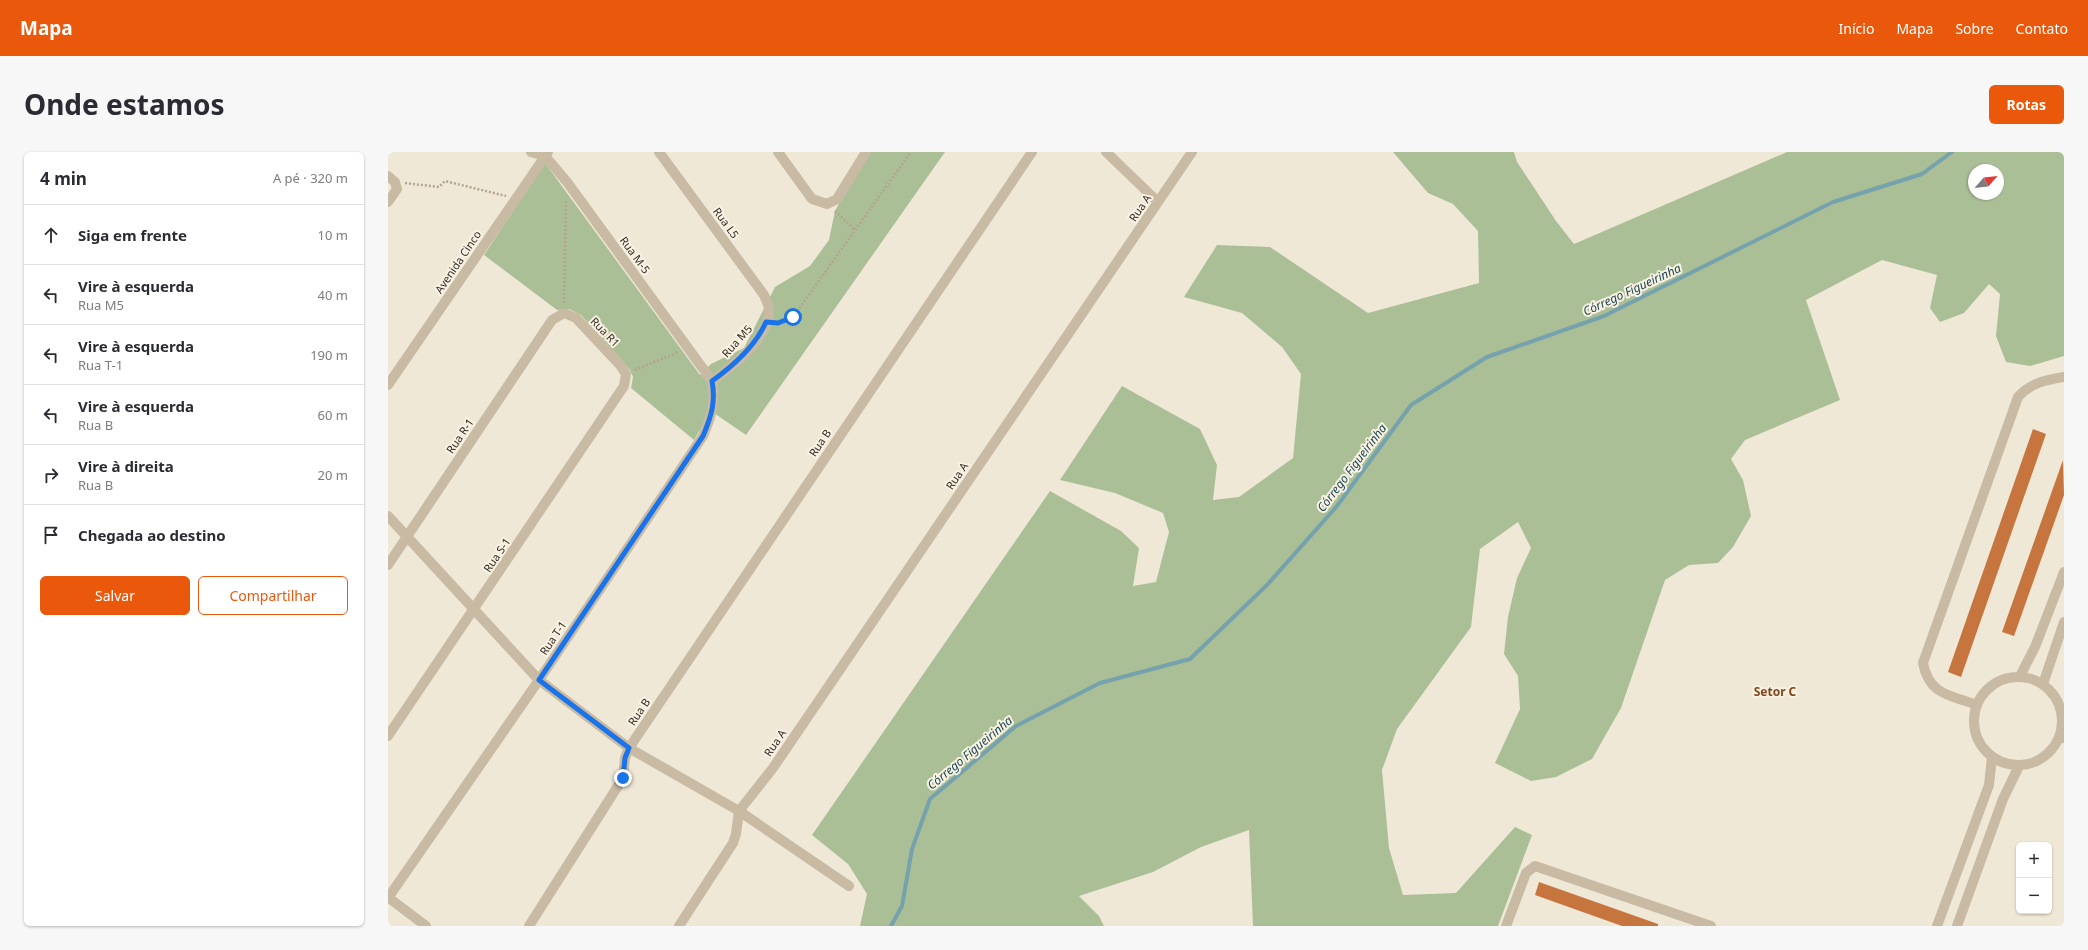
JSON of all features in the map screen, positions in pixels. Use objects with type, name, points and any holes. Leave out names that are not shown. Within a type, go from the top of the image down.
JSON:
[{"type":"street","points":[[531,152],[547,154]]},
{"type":"street","name":"Rua L5","points":[[658,152],[764,295],[769,310]]},
{"type":"street","points":[[778,152],[812,199],[827,204],[837,199],[866,152]]},
{"type":"street","name":"Rua B","points":[[529,926],[623,778],[625,758],[629,748],[1032,152]]},
{"type":"street","points":[[1106,152],[1158,202]]},
{"type":"street","name":"Rua A","points":[[739,811],[773,768],[1192,152]]},
{"type":"street","name":"Rua M-5","points":[[547,154],[712,381]]},
{"type":"street","name":"Avenida Cinco","points":[[388,385],[547,154]]},
{"type":"street","points":[[388,202],[397,189],[392,179]]},
{"type":"street","name":"Rua M5","points":[[712,381],[727,370],[760,338],[769,310]]},
{"type":"street","name":"Rua R-1","points":[[388,566],[552,320],[564,313]]},
{"type":"street","name":"Rua R1","points":[[564,313],[576,318],[620,365],[626,374]]},
{"type":"street","name":"Rua S-1","points":[[388,736],[624,386],[626,374]]},
{"type":"street","points":[[1976,705],[1938,691],[1926,677],[1923,663],[2018,397],[2025,388],[2035,383],[2064,377]]},
{"type":"street","name":"Rua T-1","points":[[388,898],[539,680],[703,436],[713,411],[714,394],[712,381]]},
{"type":"street","points":[[388,516],[539,680],[629,748],[739,811],[849,886]]},
{"type":"street","points":[[2020,676],[2036,647],[2064,572]]},
{"type":"street","points":[[2043,684],[2064,622]]},
{"type":"street","points":[[2020,676],[2043,684],[2054,695],[2061,708],[2063,722],[2062,737],[2054,748],[2045,757],[2034,763],[2020,766],[2005,764],[1992,757],[1982,747],[1975,733],[1974,719],[1976,705],[1982,694],[1991,685],[2002,679],[2020,676]]},
{"type":"street","points":[[1937,926],[1989,785],[1992,757]]},
{"type":"street","points":[[1957,926],[2003,799],[2020,766]]},
{"type":"street","points":[[680,926],[733,843],[736,834],[739,811]]},
{"type":"street","points":[[1506,926],[1526,872],[1535,866],[1711,926]]},
{"type":"street","points":[[388,898],[426,926]]},
{"type":"path","points":[[766,322],[778,323],[793,317],[911,152]]},
{"type":"path","points":[[392,179],[439,187],[445,182],[516,198]]},
{"type":"path","points":[[564,313],[567,182]]},
{"type":"path","points":[[827,204],[855,230]]},
{"type":"path","points":[[626,374],[688,348]]},
{"type":"green space","points":[[866,152],[945,152],[746,435],[711,411],[694,440],[631,388],[633,377],[630,370],[581,315],[569,309],[557,310],[484,255],[545,163],[700,375],[711,364],[744,348],[775,287],[810,266],[829,240],[835,211]]},
{"type":"green space","points":[[1393,152],[1514,152],[1517,162],[1556,221],[1574,244],[1787,152],[2064,152],[2064,356],[2030,366],[2006,362],[1996,336],[2000,294],[1989,284],[1964,313],[1940,322],[1930,308],[1937,275],[1882,260],[1806,300],[1840,400],[1745,440],[1731,459],[1743,480],[1751,516],[1733,547],[1718,563],[1689,565],[1665,580],[1621,708],[1592,759],[1556,777],[1531,781],[1495,763],[1520,709],[1518,676],[1504,654],[1508,617],[1517,578],[1531,548],[1518,522],[1480,549],[1471,627],[1397,729],[1382,770],[1389,848],[1403,895],[1456,893],[1515,827],[1532,835],[1498,926],[1253,926],[1249,830],[1201,847],[1153,872],[1079,896],[1099,916],[1104,926],[860,926],[867,894],[848,864],[812,835],[1050,491],[1121,531],[1139,548],[1133,586],[1156,582],[1169,532],[1163,513],[1115,493],[1060,480],[1122,386],[1200,429],[1217,465],[1213,500],[1239,497],[1293,458],[1301,374],[1282,347],[1242,313],[1184,297],[1217,245],[1270,247],[1368,313],[1479,283],[1478,231],[1453,204],[1428,193]]},
{"type":"building","points":[[2033,429],[2046,434],[1961,677],[1948,672]]},
{"type":"building","points":[[2063,460],[2064,495],[2014,636],[2002,632]]},
{"type":"building","points":[[1539,882],[1658,924],[1658,926],[1622,926],[1535,895]]},
{"type":"waterway","name":"Córrego Figueirinha","points":[[891,926],[902,906],[912,849],[930,799],[1016,726],[1100,683],[1190,659],[1267,585],[1337,506],[1411,405],[1487,357],[1604,316],[1833,202],[1922,174],[1952,152]]},
{"type":"district","name":"Setor C","points":[[1775,692]]},
{"type":"route","points":[[623,778],[625,758],[629,748],[539,680],[703,436],[713,411],[714,394],[712,381],[727,370],[760,338],[766,322],[778,323],[793,317]]}]
